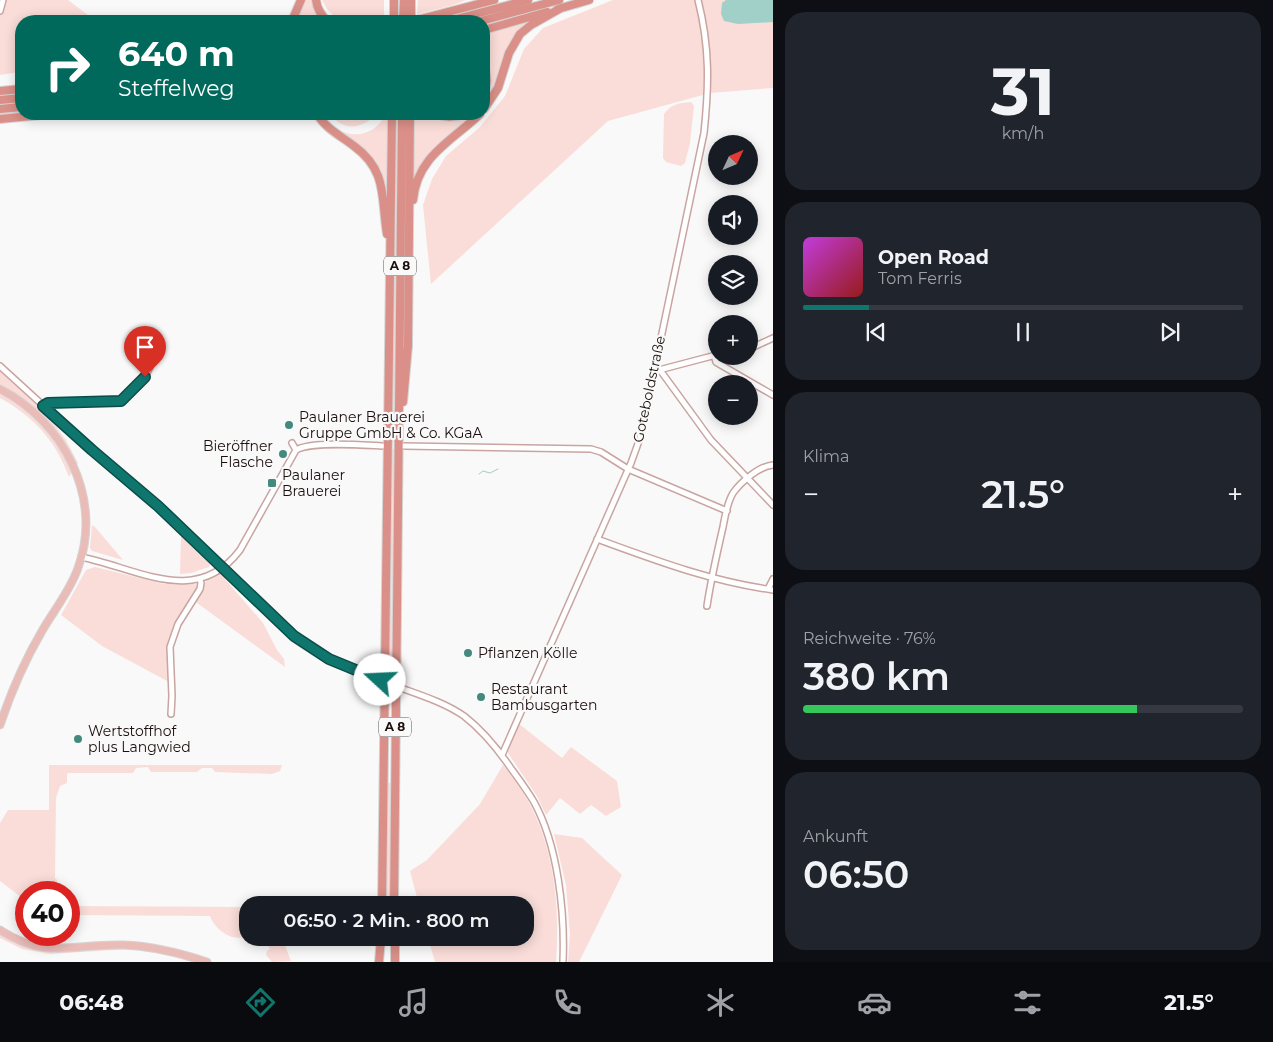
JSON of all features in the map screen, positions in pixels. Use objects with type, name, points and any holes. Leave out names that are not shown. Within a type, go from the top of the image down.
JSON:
[{"type":"highway","points":[[295,15],[301,0]]},
{"type":"highway","points":[[316,0],[322,15]]},
{"type":"highway","points":[[392,0],[394,15]]},
{"type":"highway","points":[[403,15],[404,0]]},
{"type":"highway","points":[[411,0],[412,15]]},
{"type":"highway","points":[[460,10],[474,0]]},
{"type":"highway","points":[[438,15],[494,0]]},
{"type":"highway","points":[[472,15],[528,0]]},
{"type":"highway","points":[[490,19],[559,0]]},
{"type":"highway","points":[[490,28],[589,0]]},
{"type":"highway","points":[[490,100],[498,88],[509,52],[520,34],[530,25],[561,8]]},
{"type":"highway","points":[[0,91],[15,90]]},
{"type":"highway","points":[[0,100],[15,99]]},
{"type":"highway","points":[[0,109],[15,108]]},
{"type":"highway","points":[[0,119],[15,118]]},
{"type":"highway","points":[[321,120],[332,132],[365,155],[379,176],[391,251]]},
{"type":"highway","name":"A 8","points":[[382,896],[392,120]]},
{"type":"highway","name":"A 8","points":[[394,896],[402,120]]},
{"type":"highway","points":[[398,418],[402,410],[408,346],[410,120]]},
{"type":"highway","points":[[409,216],[413,211],[416,184],[423,169],[434,153],[448,139],[472,120]]},
{"type":"highway","points":[[379,962],[380,946]]},
{"type":"highway","points":[[395,946],[395,962]]},
{"type":"main road","points":[[0,389],[19,400],[41,418],[61,442],[71,460],[80,486],[85,514],[82,557],[71,583],[42,631],[19,675],[0,725]]},
{"type":"main road","points":[[0,930],[21,942],[39,947],[58,949],[130,945],[166,950],[207,962]]},
{"type":"street","points":[[0,11],[3,0]]},
{"type":"street","name":"Goteboldstraße","points":[[502,755],[640,438],[704,133],[708,93],[708,66],[706,38],[698,0]]},
{"type":"street","points":[[758,344],[773,338]]},
{"type":"street","points":[[654,369],[660,370],[708,357]]},
{"type":"street","points":[[721,365],[773,394]]},
{"type":"street","points":[[0,366],[92,450],[158,506],[275,619],[304,644],[339,664],[380,680]]},
{"type":"street","points":[[43,406],[48,403],[121,401],[145,377],[150,367]]},
{"type":"street","points":[[660,370],[706,434],[773,505]]},
{"type":"street","points":[[292,443],[296,450]]},
{"type":"street","points":[[82,557],[165,580],[178,582],[200,579],[222,568],[240,550],[296,450],[301,447],[314,445],[382,446]]},
{"type":"street","points":[[404,446],[591,449],[601,452],[628,469],[727,511]]},
{"type":"street","points":[[707,606],[711,578],[733,493],[748,478],[763,467],[773,465]]},
{"type":"street","points":[[597,539],[677,568],[711,578],[770,589],[773,579]]},
{"type":"street","points":[[170,714],[172,696],[171,641],[181,618],[200,590],[200,579]]},
{"type":"street","points":[[401,688],[443,704],[478,727],[502,755],[534,802],[547,832],[560,888],[563,915],[563,962]]},
{"type":"shaded area","points":[[0,0],[68,0],[88,15],[15,15],[15,73],[0,75]]},
{"type":"shaded area","points":[[304,0],[314,0],[321,15],[298,15]]},
{"type":"shaded area","points":[[322,0],[384,0],[384,15],[333,15]]},
{"type":"shaded area","points":[[418,0],[466,0],[417,14]]},
{"type":"shaded area","points":[[613,0],[773,0],[773,88],[710,93],[608,121],[431,284],[423,205],[432,179],[446,156],[486,120],[490,120],[490,115],[505,96],[524,49],[543,28]]},
{"type":"shaded area","points":[[726,0],[773,0],[773,22],[738,24],[724,21],[721,14],[722,3]]},
{"type":"shaded area","points":[[533,19],[490,94],[490,78],[490,31]]},
{"type":"shaded area","points":[[691,102],[694,106],[690,143],[685,163],[681,166],[666,162],[663,158],[664,114],[669,108]]},
{"type":"shaded area","points":[[325,120],[345,133],[354,134],[372,130],[382,120],[388,120],[387,204],[380,176],[371,159],[357,145]]},
{"type":"shaded area","points":[[335,120],[370,120],[353,126],[341,124]]},
{"type":"shaded area","points":[[396,120],[399,120],[395,442],[392,442]]},
{"type":"shaded area","points":[[414,120],[469,120],[435,148],[413,181]]},
{"type":"shaded area","points":[[0,368],[42,408],[66,440],[78,463],[69,477],[57,452],[42,431],[23,413],[0,398]]},
{"type":"shaded area","points":[[392,449],[395,449],[392,671],[389,671]]},
{"type":"shaded area","points":[[92,525],[123,560],[92,551],[90,548]]},
{"type":"shaded area","points":[[183,535],[211,563],[209,567],[191,573],[180,574],[181,537]]},
{"type":"shaded area","points":[[95,567],[164,584],[193,583],[198,586],[172,632],[168,656],[169,682],[102,646],[61,615],[86,570]]},
{"type":"shaded area","points":[[219,573],[227,576],[225,579],[263,623],[277,650],[284,659],[285,667],[193,600],[207,580]]},
{"type":"shaded area","points":[[518,723],[562,758],[571,747],[617,781],[621,807],[606,816],[591,805],[580,814],[560,798],[546,815],[537,796],[508,753],[508,747]]},
{"type":"shaded area","points":[[49,765],[282,765],[280,771],[272,774],[215,772],[212,768],[202,768],[197,772],[151,772],[148,767],[136,768],[133,773],[68,773],[67,783],[60,786],[56,798],[55,878],[57,881],[15,881],[15,893],[0,881],[0,823],[8,810],[49,810]]},
{"type":"shaded area","points":[[503,765],[519,786],[532,809],[542,833],[549,858],[557,909],[556,962],[435,962],[430,946],[534,946],[534,896],[417,896],[410,871],[427,860],[480,804]]},
{"type":"shaded area","points":[[387,783],[392,783],[391,896],[385,896]]},
{"type":"shaded area","points":[[554,834],[582,838],[622,875],[579,962],[568,962],[570,934],[566,885]]},
{"type":"shaded area","points":[[80,906],[239,907],[239,938],[228,935],[219,929],[210,916],[80,915]]},
{"type":"shaded area","points":[[0,933],[15,942],[15,946],[0,938]]},
{"type":"shaded area","points":[[16,946],[56,951],[127,947],[169,954],[200,962],[191,962],[172,955],[130,949],[50,954],[22,949]]},
{"type":"shaded area","points":[[268,946],[286,946],[291,961],[272,962],[266,955],[270,949]]},
{"type":"waterway","points":[[479,474],[483,471],[490,473],[498,469]]},
{"type":"place","name":"Paulaner Brauerei Gruppe GmbH & Co. KGaA","points":[[289,425]]},
{"type":"place","name":"Bieröffner Flasche","points":[[283,454]]},
{"type":"place","name":"Paulaner Brauerei","points":[[272,483]]},
{"type":"place","name":"Pflanzen Kölle","points":[[468,653]]},
{"type":"place","name":"Restaurant Bambusgarten","points":[[481,697]]},
{"type":"place","name":"Wertstoffhof plus Langwied","points":[[78,739]]},
{"type":"route","points":[[145,377],[118,402],[48,403],[43,406],[158,506],[294,636],[329,659],[380,680]]}]
